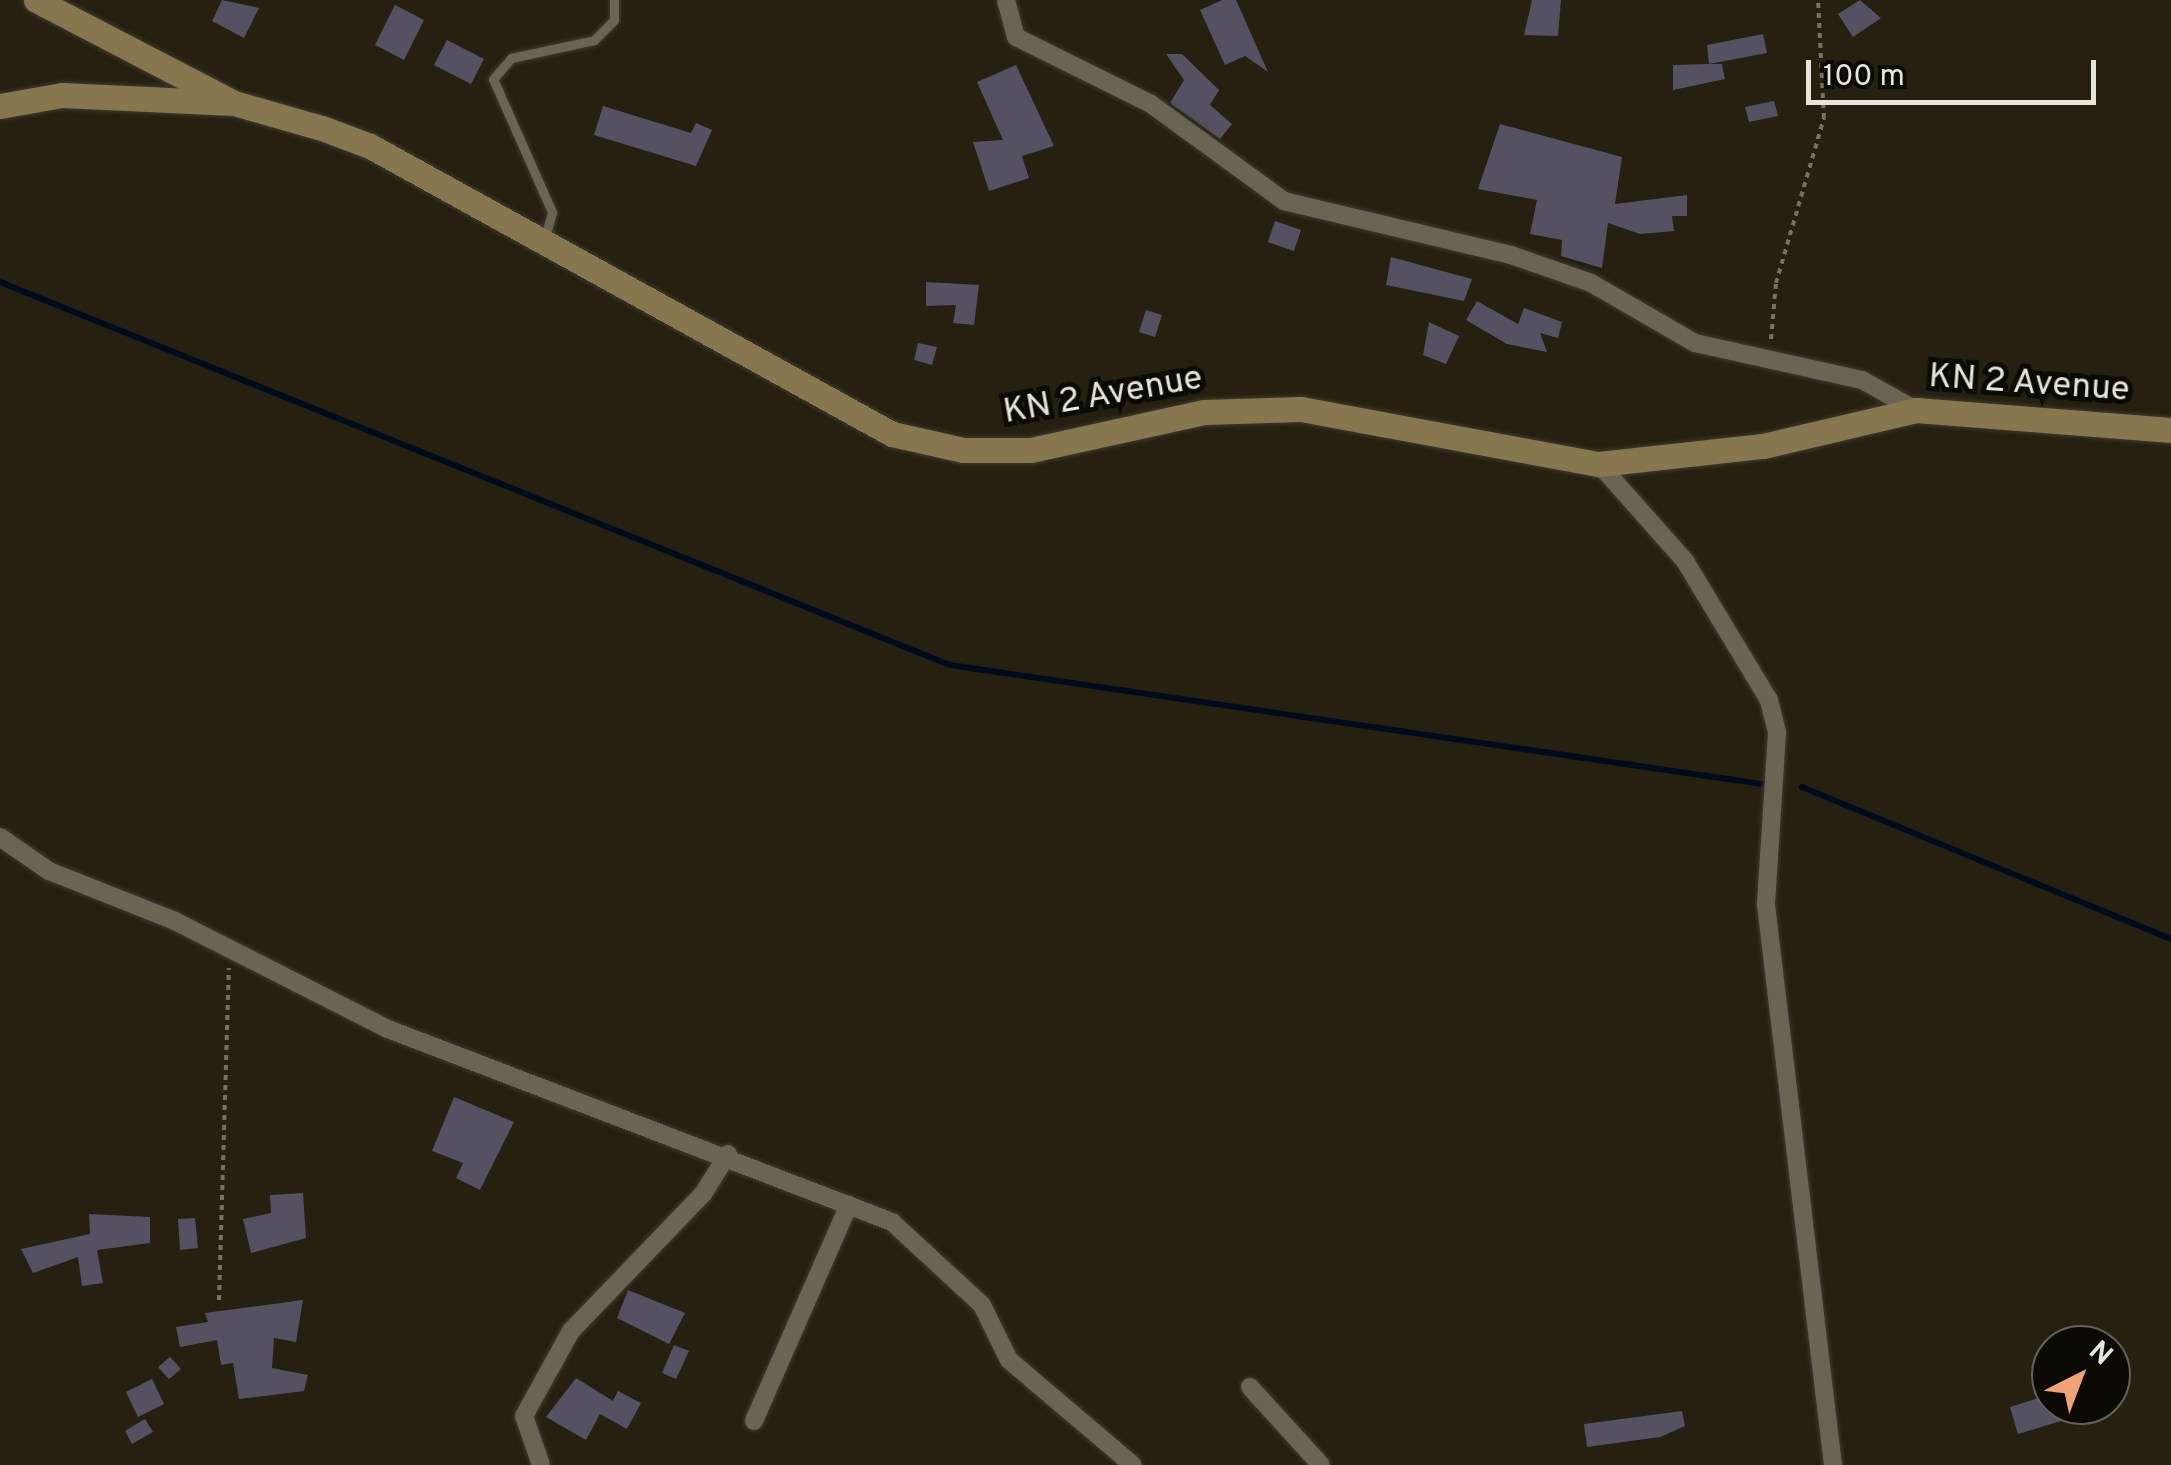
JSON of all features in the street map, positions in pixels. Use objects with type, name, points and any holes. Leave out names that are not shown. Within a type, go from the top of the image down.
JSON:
[{"type":"main road","points":[[36,0],[234,103]]},
{"type":"main road","name":"KN 2 Avenue","points":[[0,106],[62,96],[234,103],[370,146],[892,434],[952,448],[1031,450],[1204,412],[1301,408],[1599,464],[1763,446],[1916,410],[2171,430]]},
{"type":"street","points":[[1006,0],[1016,37],[1150,104],[1284,201],[1511,255],[1592,283],[1695,343],[1769,364],[1862,380],[1916,410]]},
{"type":"street","points":[[1599,464],[1685,560],[1769,700],[1777,732],[1766,905],[1833,1465]]},
{"type":"street","points":[[0,837],[49,871],[230,948],[388,1029],[728,1154],[892,1222],[969,1293],[1009,1360],[1133,1465]]},
{"type":"street","points":[[542,1465],[524,1416],[571,1331],[703,1194],[728,1154]]},
{"type":"street","points":[[754,1421],[849,1205]]},
{"type":"street","points":[[1250,1387],[1321,1465]]},
{"type":"lane","points":[[544,241],[552,212],[494,80],[510,58],[594,40],[614,20],[614,0]]},
{"type":"path","points":[[1769,364],[1776,283],[1824,118],[1818,0]]},
{"type":"path","points":[[219,1300],[230,948]]},
{"type":"building","points":[[222,0],[259,8],[244,38],[212,21]]},
{"type":"building","points":[[1222,0],[1236,0],[1268,72],[1245,56],[1225,65],[1200,10]]},
{"type":"building","points":[[1532,0],[1561,0],[1558,36],[1524,35]]},
{"type":"building","points":[[1860,0],[1881,18],[1853,37],[1838,14]]},
{"type":"building","points":[[395,5],[424,20],[404,60],[375,45]]},
{"type":"building","points":[[1763,34],[1767,53],[1709,64],[1707,45]]},
{"type":"building","points":[[447,40],[484,59],[471,84],[434,65]]},
{"type":"building","points":[[1166,54],[1182,54],[1219,90],[1210,105],[1232,124],[1220,139],[1170,103],[1184,80]]},
{"type":"building","points":[[1722,64],[1725,79],[1673,90],[1673,65]]},
{"type":"building","points":[[1016,65],[1054,146],[1022,156],[1029,178],[989,191],[973,142],[1003,140],[977,82]]},
{"type":"building","points":[[1774,101],[1778,116],[1749,122],[1745,107]]},
{"type":"building","points":[[603,106],[691,133],[696,123],[712,130],[696,166],[594,135]]},
{"type":"building","points":[[1500,124],[1622,157],[1615,204],[1687,195],[1687,216],[1672,216],[1674,231],[1640,234],[1608,223],[1602,268],[1561,256],[1562,240],[1530,234],[1537,200],[1478,189]]},
{"type":"building","points":[[1275,221],[1301,230],[1294,251],[1268,242]]},
{"type":"building","points":[[1391,257],[1472,279],[1464,301],[1386,285]]},
{"type":"building","points":[[926,282],[979,285],[974,325],[953,323],[956,305],[926,306]]},
{"type":"building","points":[[1477,301],[1518,324],[1524,308],[1562,322],[1558,338],[1540,333],[1547,352],[1507,344],[1466,320]]},
{"type":"building","points":[[1146,310],[1162,315],[1155,337],[1139,332]]},
{"type":"building","points":[[1429,322],[1459,336],[1446,364],[1423,355]]},
{"type":"building","points":[[918,343],[937,347],[932,365],[914,360]]},
{"type":"building","points":[[454,1097],[514,1122],[480,1190],[456,1178],[463,1163],[432,1151]]},
{"type":"building","points":[[303,1193],[306,1238],[251,1253],[243,1219],[271,1213],[270,1195]]},
{"type":"building","points":[[89,1214],[150,1217],[150,1243],[97,1250],[103,1283],[82,1286],[78,1257],[33,1273],[21,1249],[90,1234]]},
{"type":"building","points":[[195,1218],[198,1248],[180,1250],[178,1219]]},
{"type":"building","points":[[628,1290],[685,1313],[669,1344],[617,1318]]},
{"type":"building","points":[[303,1300],[296,1342],[274,1338],[272,1368],[308,1375],[304,1391],[239,1399],[233,1363],[221,1365],[217,1340],[180,1347],[176,1327],[208,1322],[205,1313]]},
{"type":"building","points":[[674,1345],[689,1351],[676,1379],[662,1373]]},
{"type":"building","points":[[170,1357],[181,1369],[169,1379],[158,1367]]},
{"type":"building","points":[[576,1378],[613,1401],[618,1391],[641,1403],[627,1429],[600,1414],[586,1440],[546,1417]]},
{"type":"building","points":[[152,1379],[164,1404],[138,1417],[126,1392]]},
{"type":"building","points":[[2031,1400],[2031,1425],[2048,1425],[2018,1434],[2010,1407]]},
{"type":"building","points":[[1682,1411],[1685,1426],[1660,1437],[1587,1447],[1584,1424]]},
{"type":"building","points":[[145,1419],[153,1432],[132,1444],[125,1431]]},
{"type":"waterway","points":[[0,282],[950,665],[1782,787]]},
{"type":"waterway","points":[[1802,787],[2171,939]]}]
